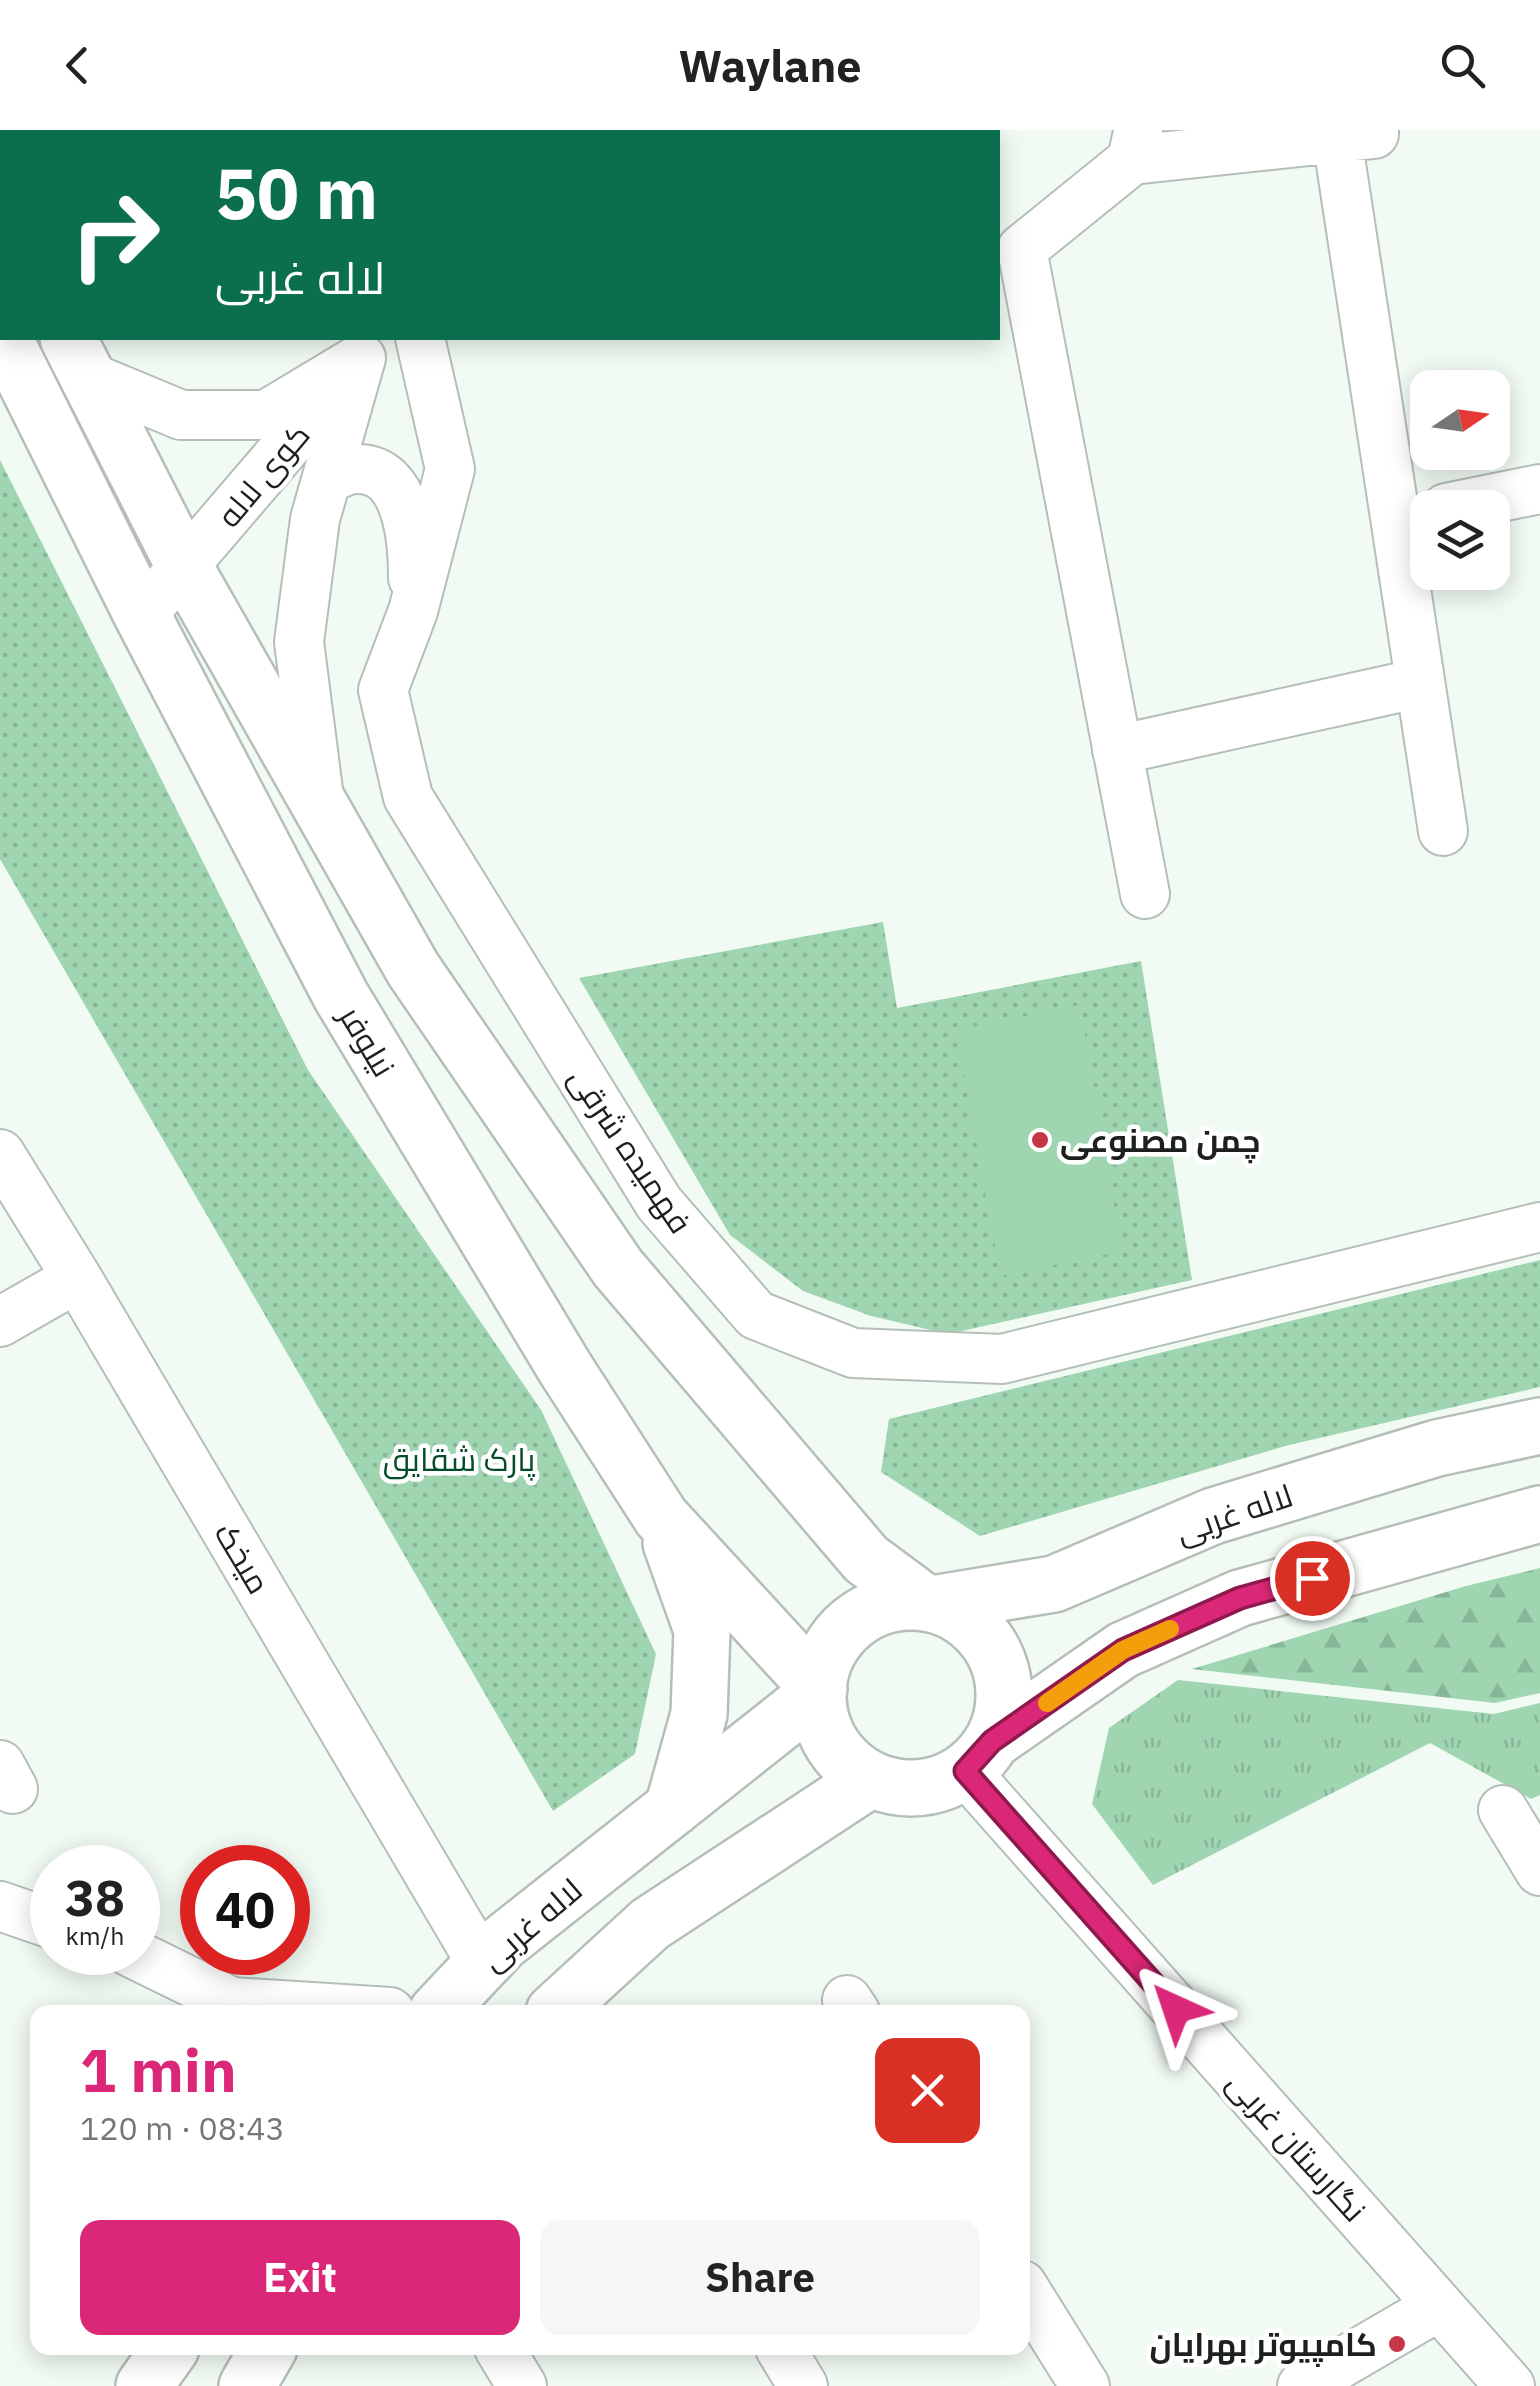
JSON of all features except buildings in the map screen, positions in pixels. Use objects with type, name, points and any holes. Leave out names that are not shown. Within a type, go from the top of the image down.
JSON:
[{"type":"main road","name":"نیلوفر","points":[[5,340],[142,615],[342,996],[566,1368],[661,1517],[818,1691]]},
{"type":"main road","points":[[78,357],[185,568],[413,969],[618,1268],[866,1559],[928,1603]]},
{"type":"main road","name":"لاله غربی","points":[[928,1603],[1054,1584],[1213,1516],[1437,1448],[1540,1426]]},
{"type":"main road","points":[[978,1756],[1002,1713],[1003,1698],[995,1654],[978,1630],[955,1612],[928,1603],[895,1602],[865,1613],[840,1634],[824,1662],[818,1691],[822,1720],[832,1744],[849,1764],[871,1779],[894,1786],[919,1787],[943,1782],[1123,1650],[1240,1598],[1540,1514]]},
{"type":"main road","points":[[661,1517],[702,1630],[699,1714],[673,1808]]},
{"type":"main road","name":"لاله غربی","points":[[444,2005],[502,1943],[818,1691]]},
{"type":"main road","points":[[562,2005],[650,1924],[871,1779]]},
{"type":"main road","points":[[144,2386],[166,2355]]},
{"type":"main road","points":[[247,2386],[265,2355]]},
{"type":"street","points":[[1145,894],[1022,249],[1135,145],[1356,134],[1410,507]]},
{"type":"street","name":"فهمیده شرقی","points":[[420,340],[450,469],[412,611],[383,690],[408,797],[659,1203],[756,1315],[853,1353],[1002,1359],[1540,1227]]},
{"type":"street","points":[[78,357],[180,415],[266,415],[366,344]]},
{"type":"street","points":[[320,806],[299,642],[315,519],[366,344]]},
{"type":"street","name":"کوی لاله","points":[[142,615],[185,568],[366,344]]},
{"type":"street","points":[[326,480],[352,468],[378,471],[394,488],[413,539],[412,611]]},
{"type":"street","points":[[1510,495],[1540,489]]},
{"type":"street","points":[[1415,590],[1420,683],[1442,831]]},
{"type":"street","points":[[1118,750],[1420,683]]},
{"type":"street","name":"میخک","points":[[0,1154],[482,1964]]},
{"type":"street","points":[[0,1322],[77,1278]]},
{"type":"street","name":"نگارستان غربی","points":[[978,1756],[1510,2386]]},
{"type":"street","points":[[1502,1810],[1540,1871]]},
{"type":"street","points":[[0,1906],[30,1916]]},
{"type":"street","points":[[160,1968],[231,2005]]},
{"type":"street","points":[[1030,2297],[1085,2386]]},
{"type":"street","points":[[1302,2386],[1439,2306]]},
{"type":"street","points":[[503,2355],[522,2386]]},
{"type":"street","points":[[784,2355],[803,2386]]},
{"type":"green space","name":"پارک شقایق","points":[[0,460],[308,1070],[541,1410],[656,1654],[635,1754],[553,1811],[0,859]]},
{"type":"green space","points":[[883,922],[897,1008],[1141,961],[1192,1280],[948,1334],[871,1316],[803,1291],[730,1235],[579,978]]},
{"type":"green space","name":"چمن مصنوعی","points":[[1080,1005],[1122,1251],[1000,1276],[956,1030]]},
{"type":"green space","points":[[1540,1260],[1540,1387],[1289,1445],[980,1536],[881,1472],[889,1419]]},
{"type":"green space","points":[[1540,1568],[1540,1693],[1495,1703],[1192,1669],[1466,1586]]},
{"type":"green space","points":[[1178,1680],[1494,1714],[1540,1703],[1540,1795],[1531,1799],[1430,1743],[1153,1885],[1092,1804],[1109,1728]]},
{"type":"slow traffic","points":[[1047,1703],[1123,1650],[1170,1629]]},
{"type":"place","name":"چمن مصنوعی","points":[[1040,1140]]},
{"type":"place","name":"کامپیوتر بهرایان","points":[[1397,2344]]},
{"type":"route","points":[[1176,2009],[965,1771],[992,1741],[1123,1650],[1240,1598],[1312,1578]]}]
